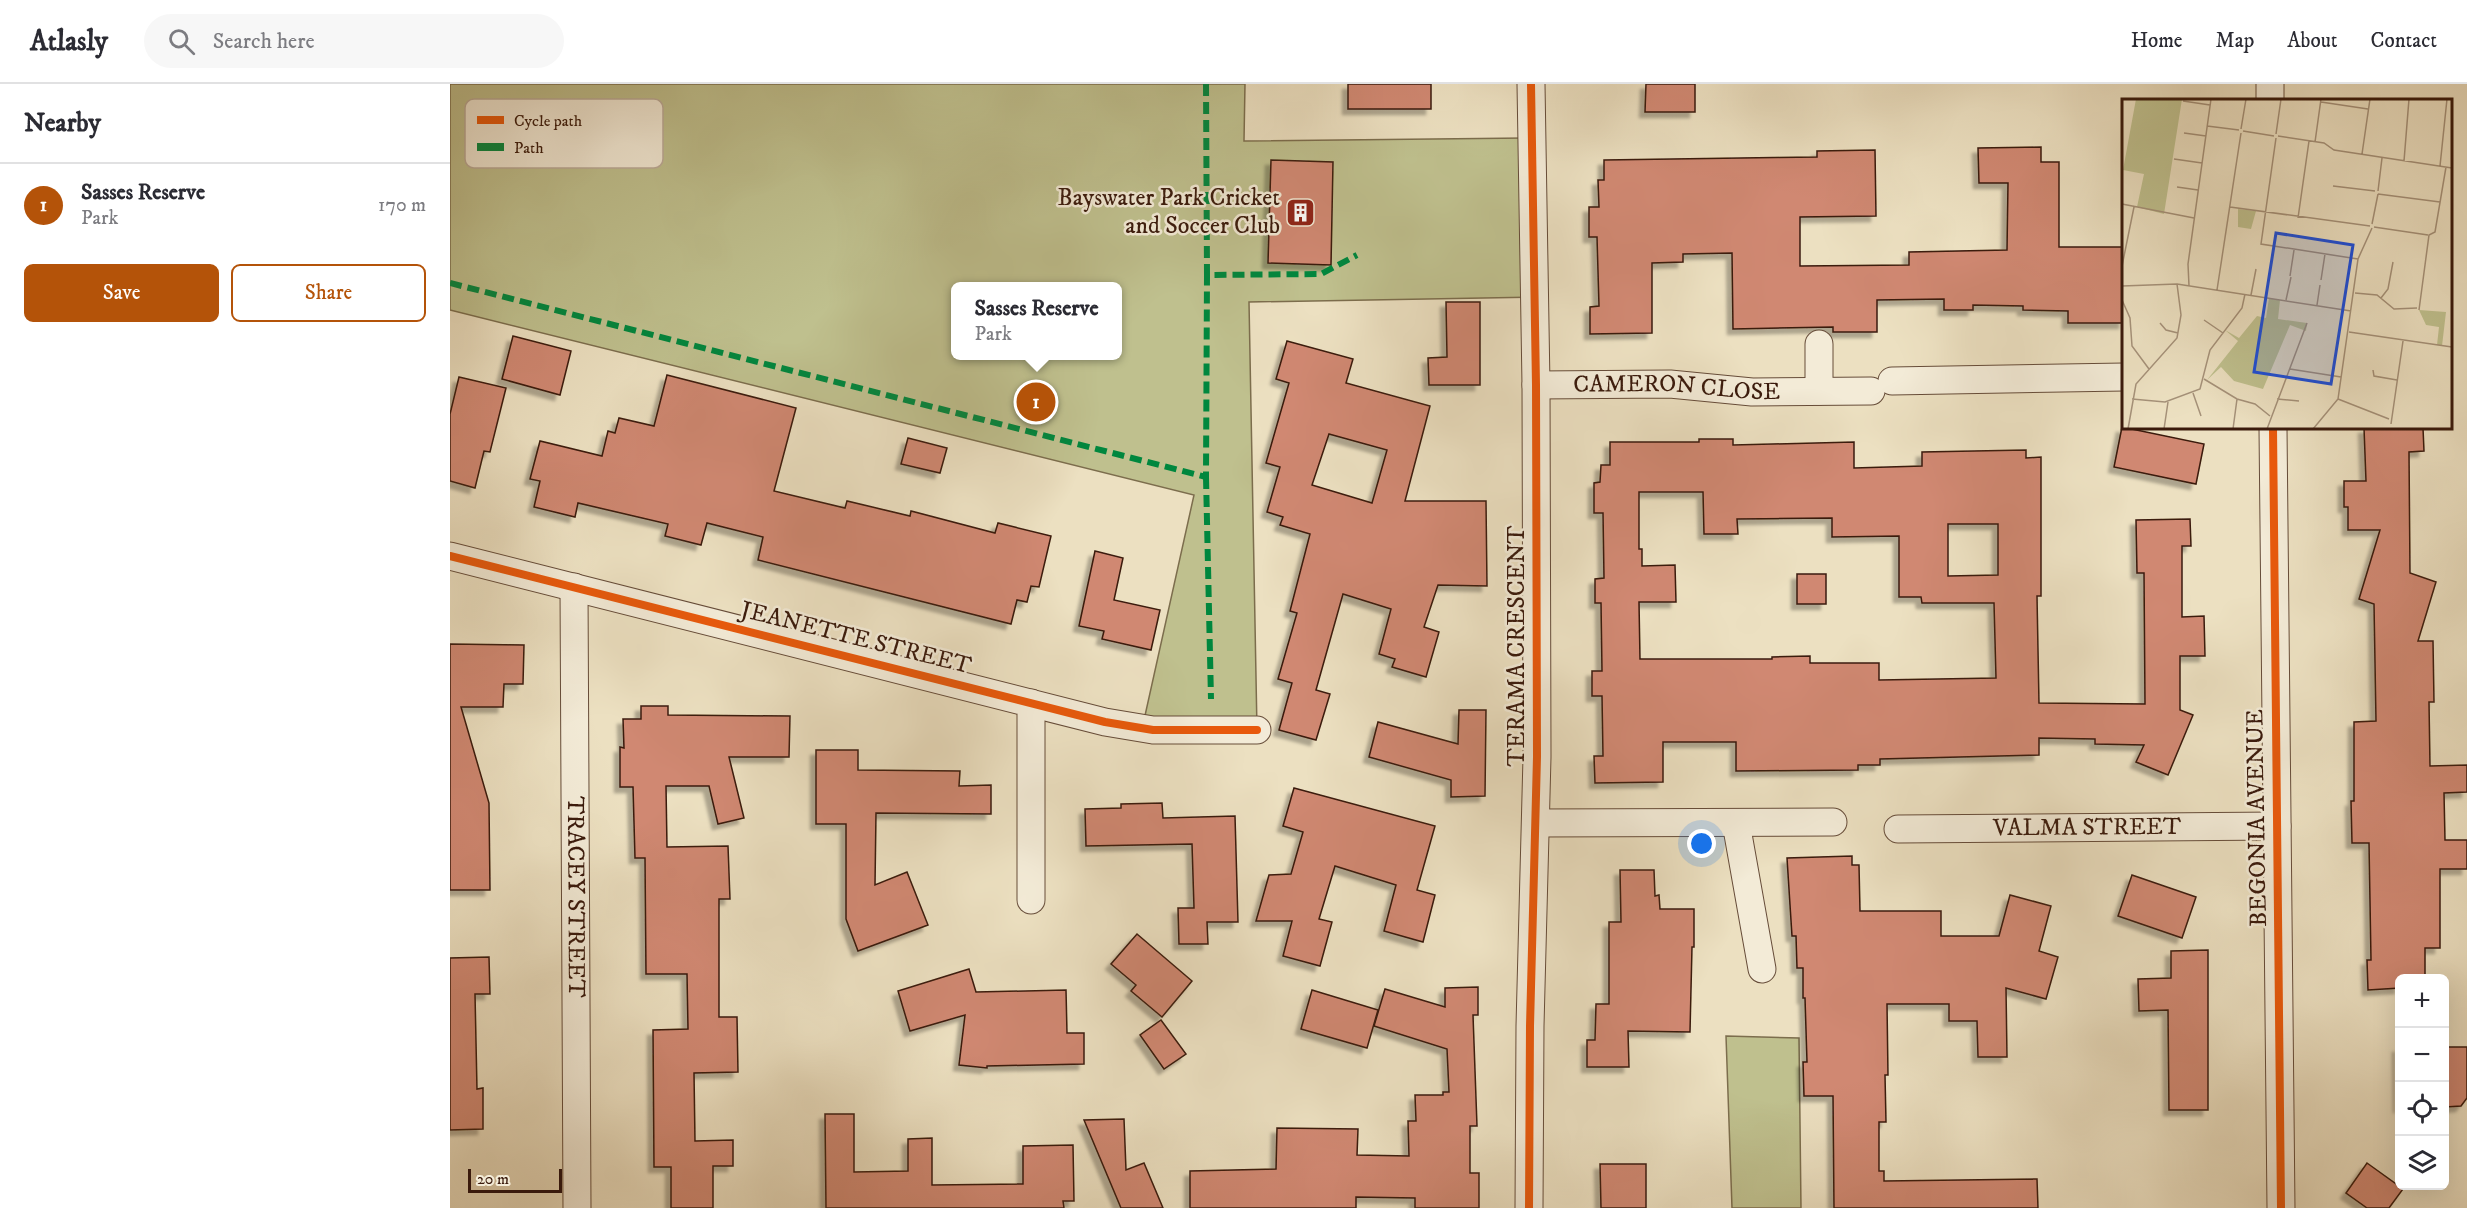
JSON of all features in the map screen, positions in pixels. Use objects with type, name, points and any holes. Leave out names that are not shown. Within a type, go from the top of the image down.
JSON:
[{"type":"street","name":"TERAMA CRESCENT","points":[[1529,1208],[1530,1026],[1536,823],[1536,385],[1531,84]]},
{"type":"street","points":[[1819,344],[1819,392]]},
{"type":"street","name":"CAMERON CLOSE","points":[[1536,385],[1670,384],[1752,392],[1819,392],[1882,386],[2122,377]]},
{"type":"street","name":"BEGONIA AVENUE","points":[[2273,429],[2281,1208]]},
{"type":"street","name":"JEANETTE STREET","points":[[450,556],[1105,722],[1153,730],[1257,730]]},
{"type":"street","name":"TRACEY STREET","points":[[574,587],[577,1208]]},
{"type":"street","points":[[1031,703],[1031,900]]},
{"type":"street","points":[[1536,823],[1833,822]]},
{"type":"street","points":[[1737,823],[1762,969]]},
{"type":"street","name":"VALMA STREET","points":[[1898,829],[2277,826]]},
{"type":"green space","points":[[450,84],[1245,84],[1244,141],[1532,138],[1534,297],[1249,302],[1257,730],[1142,729],[1194,495],[450,310]]},
{"type":"green space","points":[[1726,1036],[1799,1038],[1801,1208],[1732,1208]]},
{"type":"building","points":[[1348,84],[1431,84],[1431,109],[1348,109]]},
{"type":"building","points":[[1646,84],[1695,84],[1695,112],[1645,112]]},
{"type":"building","points":[[2041,147],[2041,162],[2059,162],[2059,247],[2122,247],[2122,323],[2068,323],[2068,311],[2023,310],[2023,306],[1973,305],[1973,310],[1944,310],[1944,299],[1877,300],[1877,332],[1833,332],[1833,327],[1733,329],[1732,253],[1683,254],[1683,262],[1652,263],[1652,333],[1590,334],[1590,307],[1599,306],[1597,237],[1589,237],[1589,207],[1599,207],[1598,180],[1604,180],[1604,160],[1817,157],[1817,151],[1875,150],[1876,216],[1800,217],[1800,266],[1909,265],[1909,252],[2007,250],[2008,183],[1979,183],[1978,148]]},
{"type":"building","name":"Bayswater Park Cricket and Soccer Club","points":[[1271,160],[1333,162],[1331,265],[1268,263]]},
{"type":"building","points":[[1446,302],[1480,302],[1480,385],[1429,385],[1428,358],[1447,357]]},
{"type":"building","points":[[513,336],[571,351],[560,395],[502,379]]},
{"type":"building","points":[[1287,341],[1353,359],[1346,383],[1430,406],[1405,501],[1486,501],[1487,586],[1438,585],[1424,627],[1439,632],[1426,677],[1392,667],[1395,659],[1379,654],[1391,609],[1343,594],[1316,690],[1330,694],[1316,740],[1279,730],[1292,683],[1278,679],[1297,613],[1290,611],[1310,534],[1280,525],[1283,517],[1267,512],[1280,467],[1266,463],[1289,383],[1276,379]],"holes":[[[1329,434],[1387,450],[1372,503],[1312,485]]]},
{"type":"building","points":[[667,375],[796,408],[774,491],[845,508],[847,501],[910,516],[911,511],[995,533],[998,523],[1051,536],[1039,587],[1031,586],[1027,602],[1017,600],[1011,624],[758,560],[763,537],[707,523],[701,545],[665,536],[668,524],[578,503],[575,517],[534,507],[540,481],[530,479],[540,441],[602,456],[608,431],[615,433],[619,418],[654,426]]},
{"type":"building","points":[[459,377],[506,388],[490,452],[484,451],[475,488],[450,481],[450,414]]},
{"type":"building","points":[[2122,427],[2122,429],[2204,444],[2196,484],[2114,467]]},
{"type":"building","points":[[2364,429],[2423,429],[2424,451],[2409,452],[2410,573],[2436,582],[2418,641],[2433,641],[2434,702],[2429,702],[2430,766],[2467,765],[2467,792],[2444,793],[2445,840],[2467,840],[2467,869],[2440,869],[2440,948],[2425,948],[2425,974],[2395,974],[2395,988],[2368,990],[2367,960],[2371,960],[2369,843],[2352,843],[2354,722],[2376,721],[2374,604],[2359,599],[2380,530],[2348,530],[2348,507],[2344,507],[2344,481],[2366,481]]},
{"type":"building","points":[[908,438],[947,448],[940,473],[901,464]]},
{"type":"building","points":[[1699,439],[1733,439],[1733,445],[1854,442],[1854,468],[1922,466],[1922,452],[2026,450],[2026,458],[2041,457],[2041,596],[2037,596],[2039,703],[2145,704],[2144,573],[2137,573],[2136,520],[2190,519],[2191,546],[2182,546],[2182,617],[2204,616],[2205,656],[2180,656],[2180,710],[2193,715],[2168,775],[2136,762],[2144,745],[2095,744],[2095,739],[2039,738],[2039,755],[1880,759],[1880,765],[1858,765],[1858,770],[1736,771],[1736,742],[1663,742],[1663,782],[1595,783],[1594,756],[1603,756],[1602,696],[1592,696],[1592,671],[1602,671],[1601,603],[1595,603],[1595,579],[1604,578],[1603,513],[1594,513],[1594,483],[1600,482],[1601,465],[1610,465],[1610,442],[1699,442]],"holes":[[[1639,492],[1703,492],[1704,534],[1738,534],[1737,519],[1832,518],[1832,537],[1899,536],[1899,597],[1921,597],[1922,603],[1994,603],[1996,678],[1879,680],[1879,663],[1810,663],[1810,656],[1772,657],[1772,659],[1640,659],[1639,602],[1676,602],[1675,565],[1642,566],[1642,549],[1639,549]],[[1948,524],[1998,524],[1998,575],[1948,576]]]},
{"type":"building","points":[[1095,551],[1123,558],[1114,600],[1160,610],[1151,650],[1102,639],[1104,631],[1079,626]]},
{"type":"building","points":[[1797,574],[1826,574],[1826,604],[1797,604]]},
{"type":"building","points":[[450,644],[524,645],[523,684],[504,684],[503,707],[461,707],[489,803],[490,890],[450,890]]},
{"type":"building","points":[[641,706],[668,706],[668,715],[790,716],[789,757],[729,757],[744,818],[718,824],[709,786],[666,786],[667,847],[728,846],[730,899],[719,899],[719,1017],[737,1017],[738,1072],[694,1073],[695,1141],[733,1140],[733,1166],[713,1166],[713,1208],[671,1208],[671,1167],[654,1167],[653,1030],[688,1029],[687,974],[646,974],[645,858],[635,858],[633,787],[620,787],[620,747],[624,748],[623,719],[641,719]]},
{"type":"building","points":[[1459,710],[1486,710],[1485,796],[1451,797],[1451,780],[1369,757],[1378,722],[1458,744]]},
{"type":"building","points":[[816,750],[858,750],[858,770],[960,771],[959,786],[991,785],[991,814],[876,813],[875,885],[907,872],[928,925],[858,951],[846,919],[846,824],[816,824]]},
{"type":"building","points":[[1294,788],[1435,826],[1417,890],[1435,895],[1423,942],[1384,931],[1396,885],[1335,866],[1319,919],[1332,922],[1320,966],[1283,956],[1292,921],[1256,921],[1269,875],[1291,874],[1303,832],[1283,826]]},
{"type":"building","points":[[1162,803],[1163,818],[1235,816],[1238,922],[1207,922],[1208,944],[1179,944],[1178,908],[1194,908],[1192,844],[1086,846],[1085,809],[1121,808],[1121,804]]},
{"type":"building","points":[[1852,856],[1852,865],[1859,865],[1860,911],[1941,911],[1941,936],[1999,936],[2010,895],[2051,906],[2039,951],[2058,957],[2046,999],[2006,988],[2007,1057],[1978,1057],[1977,1021],[1949,1021],[1949,1004],[1887,1004],[1886,1122],[1879,1122],[1879,1171],[1884,1171],[1884,1181],[2037,1179],[2038,1208],[1834,1208],[1833,1096],[1804,1096],[1803,1062],[1807,1062],[1803,968],[1797,968],[1796,936],[1792,936],[1787,858]]},
{"type":"building","points":[[1620,870],[1654,870],[1655,896],[1659,895],[1660,909],[1694,909],[1690,1032],[1628,1031],[1629,1067],[1587,1067],[1587,1040],[1595,1040],[1596,1004],[1609,1004],[1609,922],[1621,922]]},
{"type":"building","points":[[2132,875],[2196,897],[2182,938],[2118,916]]},
{"type":"building","points":[[1137,934],[1192,981],[1162,1017],[1131,991],[1136,985],[1111,964]]},
{"type":"building","points":[[2208,950],[2208,1110],[2169,1110],[2168,1010],[2139,1011],[2138,979],[2171,978],[2171,951]]},
{"type":"building","points":[[489,957],[490,994],[475,994],[477,1089],[483,1088],[483,1129],[450,1130],[450,958]]},
{"type":"building","points":[[969,969],[976,992],[1066,990],[1067,1033],[1084,1033],[1084,1064],[987,1066],[987,1068],[959,1065],[965,1015],[910,1031],[898,991]]},
{"type":"building","points":[[1478,987],[1478,1015],[1473,1015],[1477,1126],[1470,1126],[1470,1173],[1479,1173],[1479,1208],[1415,1208],[1415,1198],[1356,1197],[1356,1208],[1190,1208],[1190,1171],[1276,1169],[1277,1128],[1358,1129],[1357,1155],[1409,1156],[1408,1121],[1416,1121],[1415,1095],[1443,1095],[1443,1092],[1449,1092],[1447,1049],[1374,1026],[1385,989],[1445,1007],[1445,988]]},
{"type":"building","points":[[1312,990],[1378,1010],[1367,1048],[1301,1029]]},
{"type":"building","points":[[1161,1020],[1186,1054],[1164,1069],[1140,1035]]},
{"type":"building","points":[[2449,1047],[2467,1047],[2467,1098],[2461,1106],[2449,1107]]},
{"type":"building","points":[[825,1114],[854,1114],[854,1172],[908,1171],[908,1139],[932,1138],[932,1185],[1023,1184],[1023,1146],[1073,1145],[1074,1201],[1063,1201],[1064,1208],[826,1208]]},
{"type":"building","points":[[1124,1119],[1126,1170],[1144,1163],[1163,1208],[1121,1208],[1084,1120]]},
{"type":"building","points":[[2367,1163],[2395,1183],[2395,1190],[2402,1190],[2389,1208],[2367,1208],[2346,1193]]},
{"type":"building","points":[[1600,1164],[1646,1164],[1646,1208],[1601,1208]]},
{"type":"marked path","points":[[1206,84],[1207,275]]},
{"type":"marked path","points":[[450,283],[1206,477],[1207,275],[1321,274],[1357,255]]},
{"type":"marked path","points":[[1206,477],[1211,699]]},
{"type":"cycle path","points":[[1529,1208],[1530,1026],[1537,757],[1536,385],[1531,84]]},
{"type":"cycle path","points":[[2273,429],[2281,1208]]},
{"type":"cycle path","points":[[450,556],[1105,722],[1153,730],[1257,730]]},
{"type":"place","name":"Bayswater Park Cricket and Soccer Club","points":[[1301,212]]},
{"type":"place","name":"Sasses Reserve","points":[[1036,402]]}]
